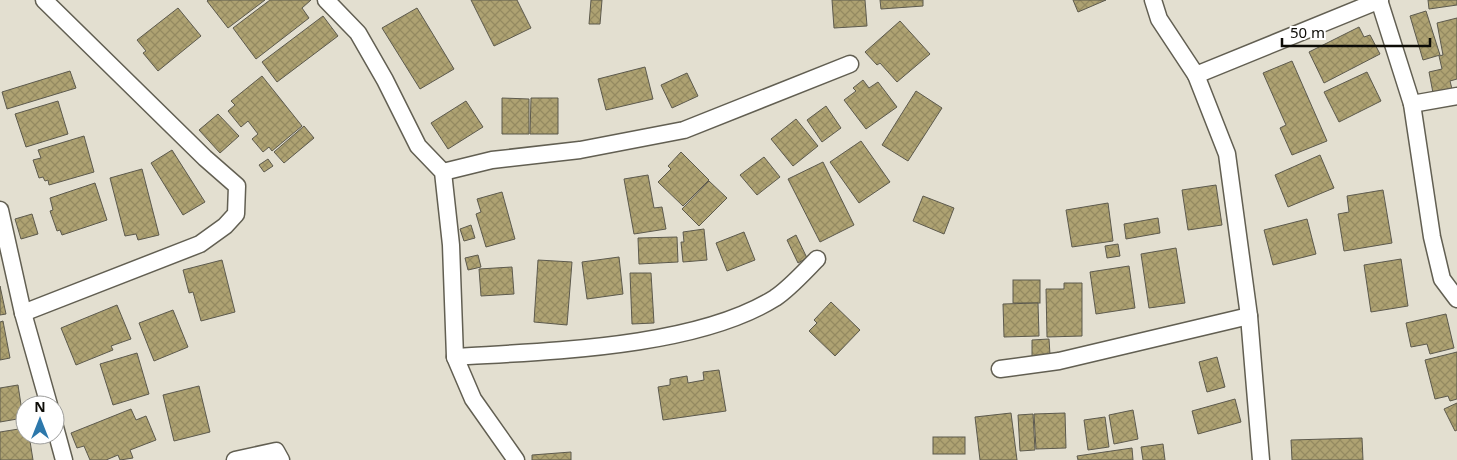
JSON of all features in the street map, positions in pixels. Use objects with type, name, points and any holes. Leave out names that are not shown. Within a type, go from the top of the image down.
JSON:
[{"type":"street","points":[[23,313],[200,244],[225,226],[236,214],[237,186],[205,158],[44,0]]},
{"type":"street","points":[[326,0],[358,33],[386,80],[418,146],[443,172],[451,245],[454,356],[473,399],[516,460]]},
{"type":"street","points":[[1153,0],[1159,19],[1196,74],[1228,154],[1249,316],[1261,460]]},
{"type":"street","points":[[1196,74],[1380,0],[1412,104],[1442,279],[1457,299]]},
{"type":"street","points":[[443,172],[492,160],[580,150],[684,130],[850,64]]},
{"type":"street","points":[[1412,104],[1457,96]]},
{"type":"street","points":[[0,210],[23,313],[46,395]]},
{"type":"street","points":[[454,356],[555,351],[667,336],[731,318],[776,298],[817,259]]},
{"type":"street","points":[[1000,369],[1059,361],[1249,316]]},
{"type":"street","points":[[60,445],[64,460]]},
{"type":"street","points":[[235,460],[276,451],[281,460]]},
{"type":"building","points":[[208,0],[265,0],[228,28]]},
{"type":"building","points":[[270,0],[311,0],[302,8],[309,18],[256,59],[233,28]]},
{"type":"building","points":[[471,0],[517,0],[531,28],[494,46]]},
{"type":"building","points":[[591,0],[602,0],[600,24],[589,24]]},
{"type":"building","points":[[832,0],[865,0],[867,26],[834,28]]},
{"type":"building","points":[[880,0],[923,0],[923,6],[881,9]]},
{"type":"building","points":[[1073,0],[1106,0],[1078,12]]},
{"type":"building","points":[[1428,0],[1457,0],[1457,5],[1429,9]]},
{"type":"building","points":[[178,8],[201,36],[158,71],[143,53],[146,51],[137,40]]},
{"type":"building","points":[[417,8],[454,69],[420,89],[382,28]]},
{"type":"building","points":[[1426,11],[1440,55],[1423,60],[1410,16]]},
{"type":"building","points":[[323,16],[338,36],[277,82],[262,62]]},
{"type":"building","points":[[1457,18],[1457,79],[1450,81],[1452,89],[1433,93],[1429,72],[1442,69],[1439,56],[1443,55],[1437,23]]},
{"type":"building","points":[[900,21],[930,54],[897,82],[880,63],[877,65],[865,52]]},
{"type":"building","points":[[1359,27],[1364,37],[1370,35],[1380,54],[1324,83],[1309,52]]},
{"type":"building","points":[[1292,61],[1327,141],[1292,155],[1280,128],[1286,125],[1263,73]]},
{"type":"building","points":[[645,67],[653,99],[606,110],[598,79]]},
{"type":"building","points":[[70,71],[76,88],[7,109],[2,92]]},
{"type":"building","points":[[1367,72],[1381,101],[1339,122],[1324,92]]},
{"type":"building","points":[[687,73],[698,96],[672,108],[661,85]]},
{"type":"building","points":[[262,76],[302,126],[272,151],[269,147],[263,152],[252,139],[258,134],[248,121],[241,127],[228,111],[235,105],[231,101]]},
{"type":"building","points":[[863,80],[869,88],[878,82],[897,107],[866,129],[844,100],[856,91],[853,88]]},
{"type":"building","points":[[916,91],[942,108],[908,161],[882,145]]},
{"type":"building","points":[[502,98],[529,99],[529,134],[502,134]]},
{"type":"building","points":[[531,98],[558,98],[558,134],[530,134]]},
{"type":"building","points":[[58,101],[68,134],[26,147],[15,114]]},
{"type":"building","points":[[466,101],[483,127],[448,149],[431,123]]},
{"type":"building","points":[[826,106],[841,128],[822,142],[807,120]]},
{"type":"building","points":[[218,114],[239,136],[220,153],[199,130]]},
{"type":"building","points":[[796,119],[818,146],[793,166],[771,139]]},
{"type":"building","points":[[304,126],[314,138],[284,163],[274,152]]},
{"type":"building","points":[[84,136],[94,172],[49,185],[48,180],[45,181],[43,177],[39,178],[33,160],[41,158],[38,150]]},
{"type":"building","points":[[861,141],[890,182],[859,203],[830,162]]},
{"type":"building","points":[[172,150],[205,202],[183,215],[151,163]]},
{"type":"building","points":[[681,152],[709,180],[683,206],[658,182],[671,169],[668,166]]},
{"type":"building","points":[[1320,155],[1334,188],[1288,207],[1275,175]]},
{"type":"building","points":[[764,157],[780,177],[757,195],[740,175]]},
{"type":"building","points":[[268,159],[273,166],[264,172],[259,165]]},
{"type":"building","points":[[823,162],[854,225],[820,242],[788,179]]},
{"type":"building","points":[[142,169],[159,235],[138,240],[136,234],[125,236],[110,178]]},
{"type":"building","points":[[648,175],[654,208],[662,207],[666,229],[634,234],[624,179]]},
{"type":"building","points":[[709,181],[727,198],[699,226],[682,209]]},
{"type":"building","points":[[95,183],[107,220],[62,235],[60,230],[57,231],[50,211],[53,210],[50,198]]},
{"type":"building","points":[[1216,185],[1222,225],[1188,230],[1182,190]]},
{"type":"building","points":[[1383,190],[1392,243],[1344,251],[1338,214],[1349,212],[1347,196]]},
{"type":"building","points":[[502,192],[515,239],[486,247],[476,214],[481,212],[477,199]]},
{"type":"building","points":[[923,196],[954,208],[944,234],[913,221]]},
{"type":"building","points":[[1108,203],[1113,241],[1072,247],[1066,210]]},
{"type":"building","points":[[32,214],[38,234],[21,239],[15,219]]},
{"type":"building","points":[[1158,218],[1160,233],[1126,239],[1124,224]]},
{"type":"building","points":[[1307,219],[1316,254],[1273,265],[1264,230]]},
{"type":"building","points":[[471,225],[475,238],[464,241],[460,229]]},
{"type":"building","points":[[704,229],[707,260],[683,262],[681,242],[684,242],[683,232]]},
{"type":"building","points":[[744,232],[755,260],[727,271],[716,243]]},
{"type":"building","points":[[796,235],[807,258],[798,263],[787,240]]},
{"type":"building","points":[[677,237],[678,262],[639,264],[638,238]]},
{"type":"building","points":[[1118,244],[1120,256],[1107,258],[1105,246]]},
{"type":"building","points":[[1176,248],[1185,303],[1149,308],[1141,254]]},
{"type":"building","points":[[478,255],[481,267],[468,270],[465,258]]},
{"type":"building","points":[[619,257],[623,294],[587,299],[582,262]]},
{"type":"building","points":[[1401,259],[1408,306],[1371,312],[1364,265]]},
{"type":"building","points":[[222,260],[235,312],[201,321],[193,292],[189,293],[183,270]]},
{"type":"building","points":[[538,260],[572,262],[567,325],[534,322]]},
{"type":"building","points":[[1129,266],[1135,308],[1096,314],[1090,272]]},
{"type":"building","points":[[512,267],[514,294],[481,296],[479,269]]},
{"type":"building","points":[[630,273],[651,273],[654,323],[632,324]]},
{"type":"building","points":[[1013,280],[1040,280],[1040,303],[1013,303]]},
{"type":"building","points":[[1064,283],[1082,283],[1082,336],[1047,337],[1046,289],[1064,289]]},
{"type":"building","points":[[0,286],[6,314],[0,315]]},
{"type":"building","points":[[831,302],[860,330],[835,356],[809,331],[817,323],[814,320]]},
{"type":"building","points":[[1038,303],[1039,336],[1004,337],[1003,304]]},
{"type":"building","points":[[117,305],[131,339],[111,346],[113,350],[76,365],[61,328]]},
{"type":"building","points":[[173,310],[188,347],[154,361],[139,323]]},
{"type":"building","points":[[1446,314],[1454,348],[1430,354],[1427,344],[1411,347],[1406,323]]},
{"type":"building","points":[[3,321],[10,358],[0,360],[0,322]]},
{"type":"building","points":[[1049,339],[1050,355],[1032,356],[1032,340]]},
{"type":"building","points":[[1457,352],[1457,399],[1450,401],[1448,396],[1435,399],[1425,360]]},
{"type":"building","points":[[137,353],[149,394],[113,405],[100,364]]},
{"type":"building","points":[[1217,357],[1225,387],[1207,392],[1199,362]]},
{"type":"building","points":[[719,370],[726,411],[663,420],[658,387],[670,385],[670,379],[687,376],[688,383],[704,380],[703,372]]},
{"type":"building","points":[[18,385],[20,395],[15,395],[15,419],[0,422],[0,388]]},
{"type":"building","points":[[199,386],[210,432],[174,441],[163,395]]},
{"type":"building","points":[[1235,399],[1241,422],[1198,434],[1192,411]]},
{"type":"building","points":[[1457,403],[1457,430],[1455,431],[1444,409]]},
{"type":"building","points":[[131,409],[136,420],[146,416],[156,440],[130,450],[133,458],[120,460],[118,455],[106,460],[90,460],[84,446],[77,448],[71,433]]},
{"type":"building","points":[[1133,410],[1138,439],[1114,444],[1109,415]]},
{"type":"building","points":[[1011,413],[1017,460],[980,460],[975,417]]},
{"type":"building","points":[[1065,413],[1066,448],[1036,449],[1034,414]]},
{"type":"building","points":[[1033,414],[1035,450],[1020,451],[1018,415]]},
{"type":"building","points":[[1105,417],[1109,447],[1088,450],[1084,420]]},
{"type":"building","points":[[15,430],[15,445],[31,445],[33,460],[0,460],[0,432]]},
{"type":"building","points":[[933,437],[965,437],[965,454],[933,454]]},
{"type":"building","points":[[1362,438],[1363,460],[1292,460],[1291,440]]},
{"type":"building","points":[[1163,444],[1165,460],[1143,460],[1141,447]]},
{"type":"building","points":[[1132,448],[1133,460],[1078,460],[1077,456]]},
{"type":"building","points":[[571,452],[571,460],[532,460],[532,455]]}]
